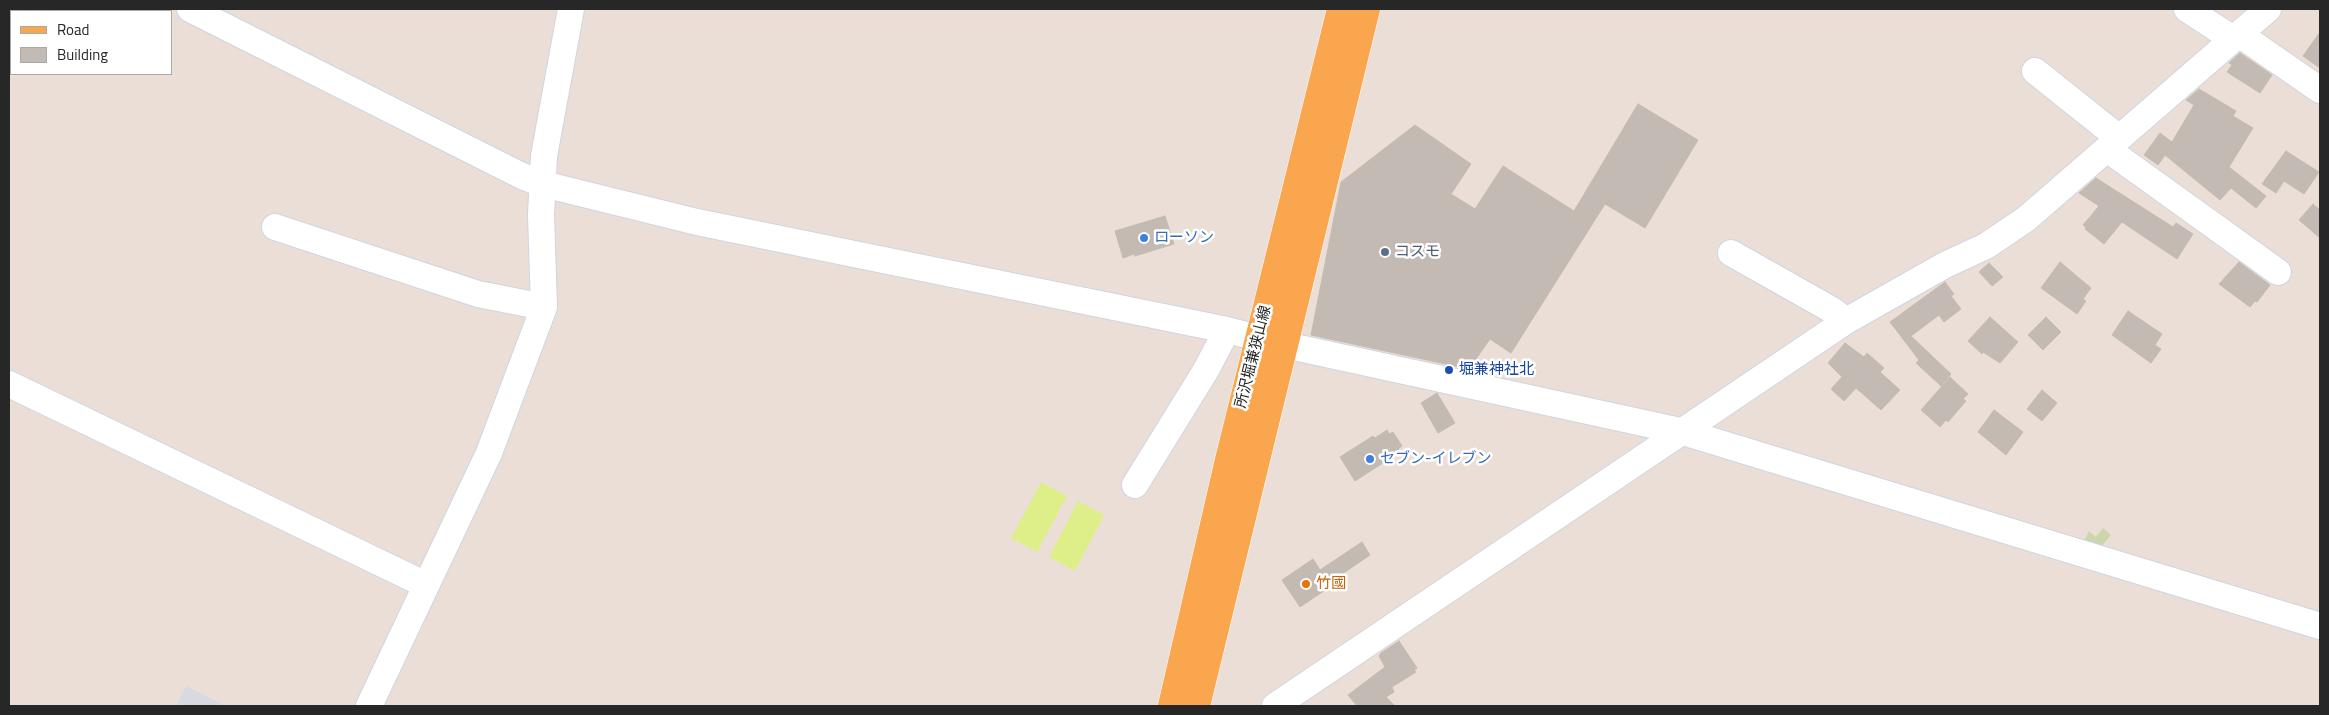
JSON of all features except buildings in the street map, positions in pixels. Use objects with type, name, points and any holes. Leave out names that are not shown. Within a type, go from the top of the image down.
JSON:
[{"type":"main road","name":"所沢堀兼狭山線","points":[[1172,706],[1259,338],[1341,9]]},
{"type":"main road","name":"所沢堀兼狭山線","points":[[1196,706],[1366,9]]},
{"type":"street","points":[[190,9],[522,176],[543,184],[707,224],[1227,330],[1285,345],[1680,431],[2320,626]]},
{"type":"street","points":[[369,706],[489,453],[544,307],[541,215],[544,156],[571,9]]},
{"type":"street","points":[[2187,9],[2236,37],[2320,90]]},
{"type":"street","points":[[1275,706],[1680,431],[1846,321],[1945,265],[1986,246],[2026,219],[2268,9]]},
{"type":"street","points":[[2036,71],[2113,144],[2278,272]]},
{"type":"street","points":[[275,227],[478,294],[544,307]]},
{"type":"street","points":[[1731,253],[1832,310],[1846,321]]},
{"type":"street","points":[[1135,485],[1206,370],[1227,330]]},
{"type":"street","points":[[9,384],[426,585]]},
{"type":"shaded area","points":[[186,686],[226,706],[176,706]]},
{"type":"green space","points":[[1041,482],[1067,496],[1037,552],[1011,538]]},
{"type":"green space","points":[[1078,501],[1104,515],[1075,571],[1049,557]]},
{"type":"green space","points":[[2103,528],[2111,535],[2100,548],[2083,543],[2089,531],[2096,537]]},
{"type":"place","name":"ローソン","points":[[1144,238]]},
{"type":"place","name":"コスモ","points":[[1385,252]]},
{"type":"place","name":"堀兼神社北","points":[[1449,370]]},
{"type":"place","name":"セブン-イレブン","points":[[1370,459]]},
{"type":"place","name":"竹國","points":[[1306,584]]}]
